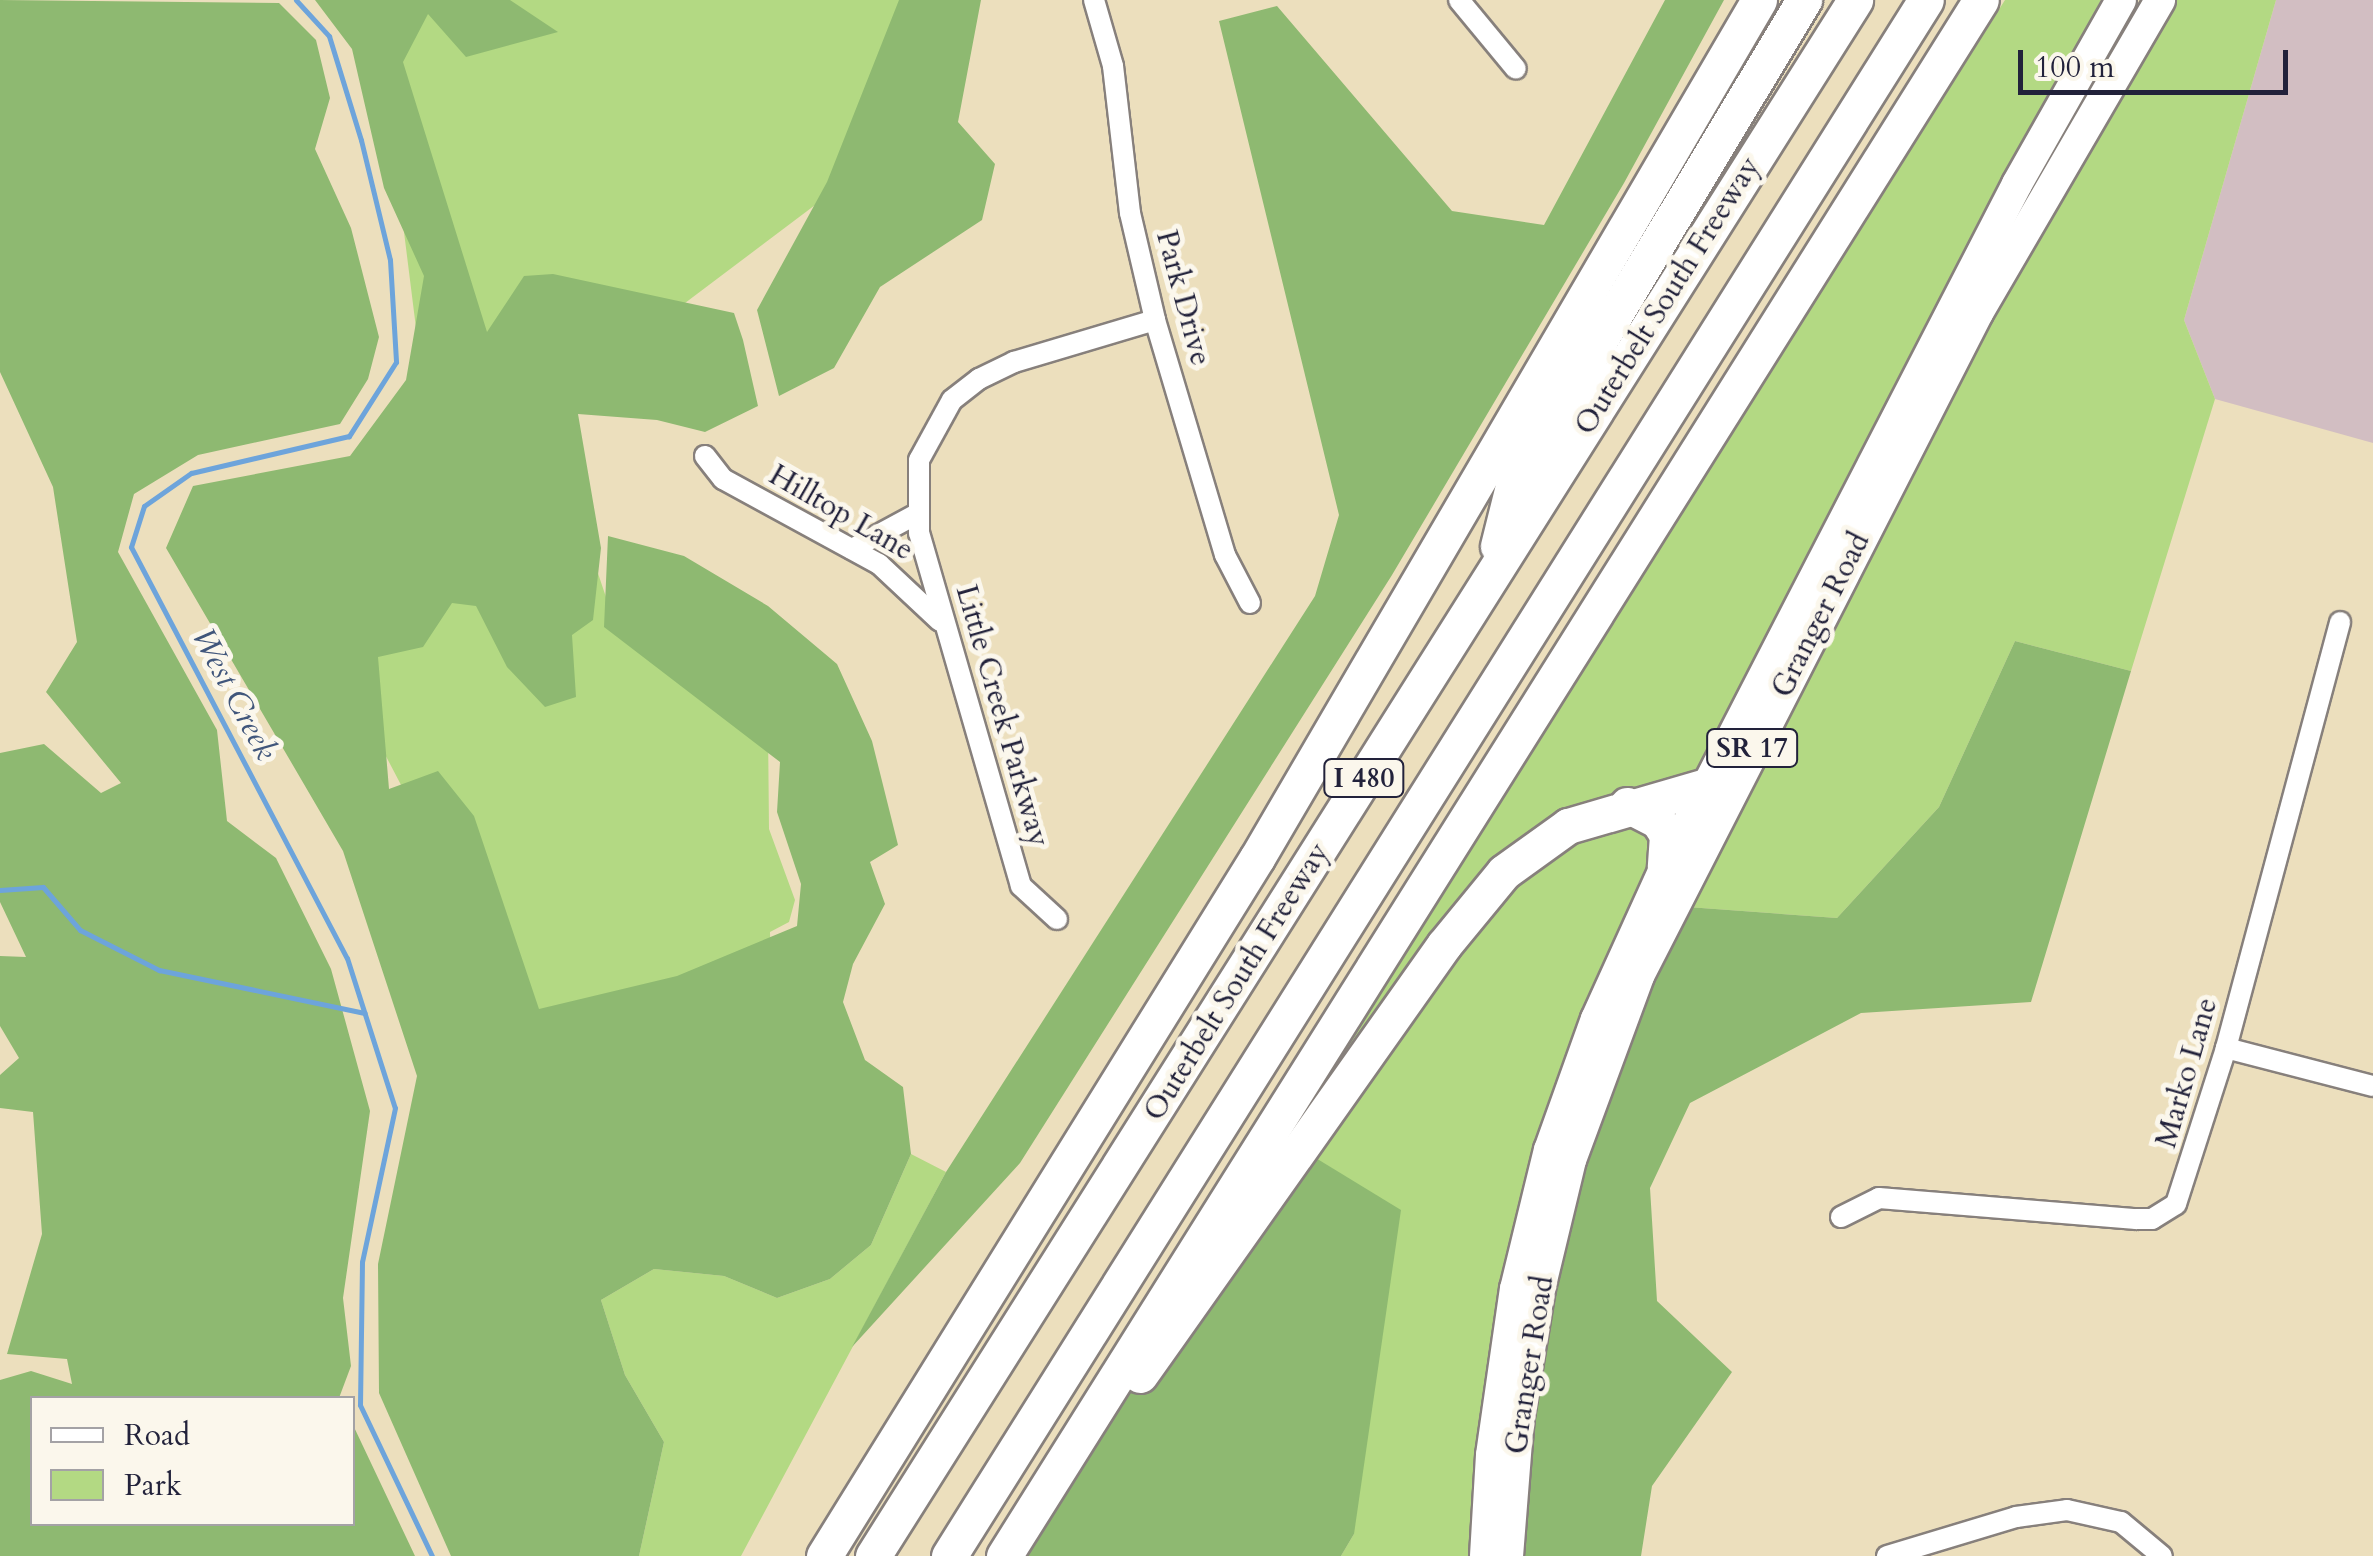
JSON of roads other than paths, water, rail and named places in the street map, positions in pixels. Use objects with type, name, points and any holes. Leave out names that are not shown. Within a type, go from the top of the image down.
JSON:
[{"type":"highway","points":[[824,1556],[1267,841],[1759,0]]},
{"type":"highway","points":[[1488,581],[1514,482],[1804,0]]},
{"type":"highway","name":"Outerbelt South Freeway","points":[[873,1556],[1854,0]]},
{"type":"highway","name":"Outerbelt South Freeway","points":[[949,1556],[1926,0]]},
{"type":"highway","points":[[1004,1556],[1981,0]]},
{"type":"highway","points":[[1014,1556],[1472,907],[1504,872],[1554,834],[1627,805],[1710,785],[1751,751]]},
{"type":"highway","points":[[1627,805],[1658,821],[1667,834],[1665,867]]},
{"type":"main road","name":"Granger Road","points":[[1485,1556],[1500,1384],[1549,1150],[1596,1019],[1665,867],[2017,184],[2121,0]]},
{"type":"main road","name":"Granger Road","points":[[1508,1556],[1528,1360],[1571,1160],[1639,976],[1978,314],[2160,0]]},
{"type":"street","name":"Park Drive","points":[[1094,0],[1113,66],[1130,213],[1155,320],[1225,555],[1250,603]]},
{"type":"street","points":[[1459,0],[1516,69]]},
{"type":"street","name":"Little Creek Parkway","points":[[1056,919],[1021,886],[915,515],[919,460],[952,400],[1014,362],[1155,320]]},
{"type":"street","name":"Hilltop Lane","points":[[705,456],[723,479],[898,578],[944,626]]},
{"type":"street","points":[[852,549],[915,515]]},
{"type":"street","name":"Marko Lane","points":[[1842,1217],[1879,1198],[2152,1219],[2186,1189],[2340,622]]},
{"type":"street","points":[[2226,1048],[2373,1086]]},
{"type":"street","points":[[1887,1556],[2016,1518],[2067,1510],[2121,1522],[2162,1556]]},
{"type":"waterway","name":"West Creek","points":[[296,0],[329,36],[361,140],[390,260],[396,362],[349,436],[191,473],[144,506],[131,547],[347,958],[395,1108],[362,1262],[360,1405],[432,1556]]},
{"type":"waterway","points":[[0,890],[43,887],[80,930],[159,970],[365,1013]]}]
